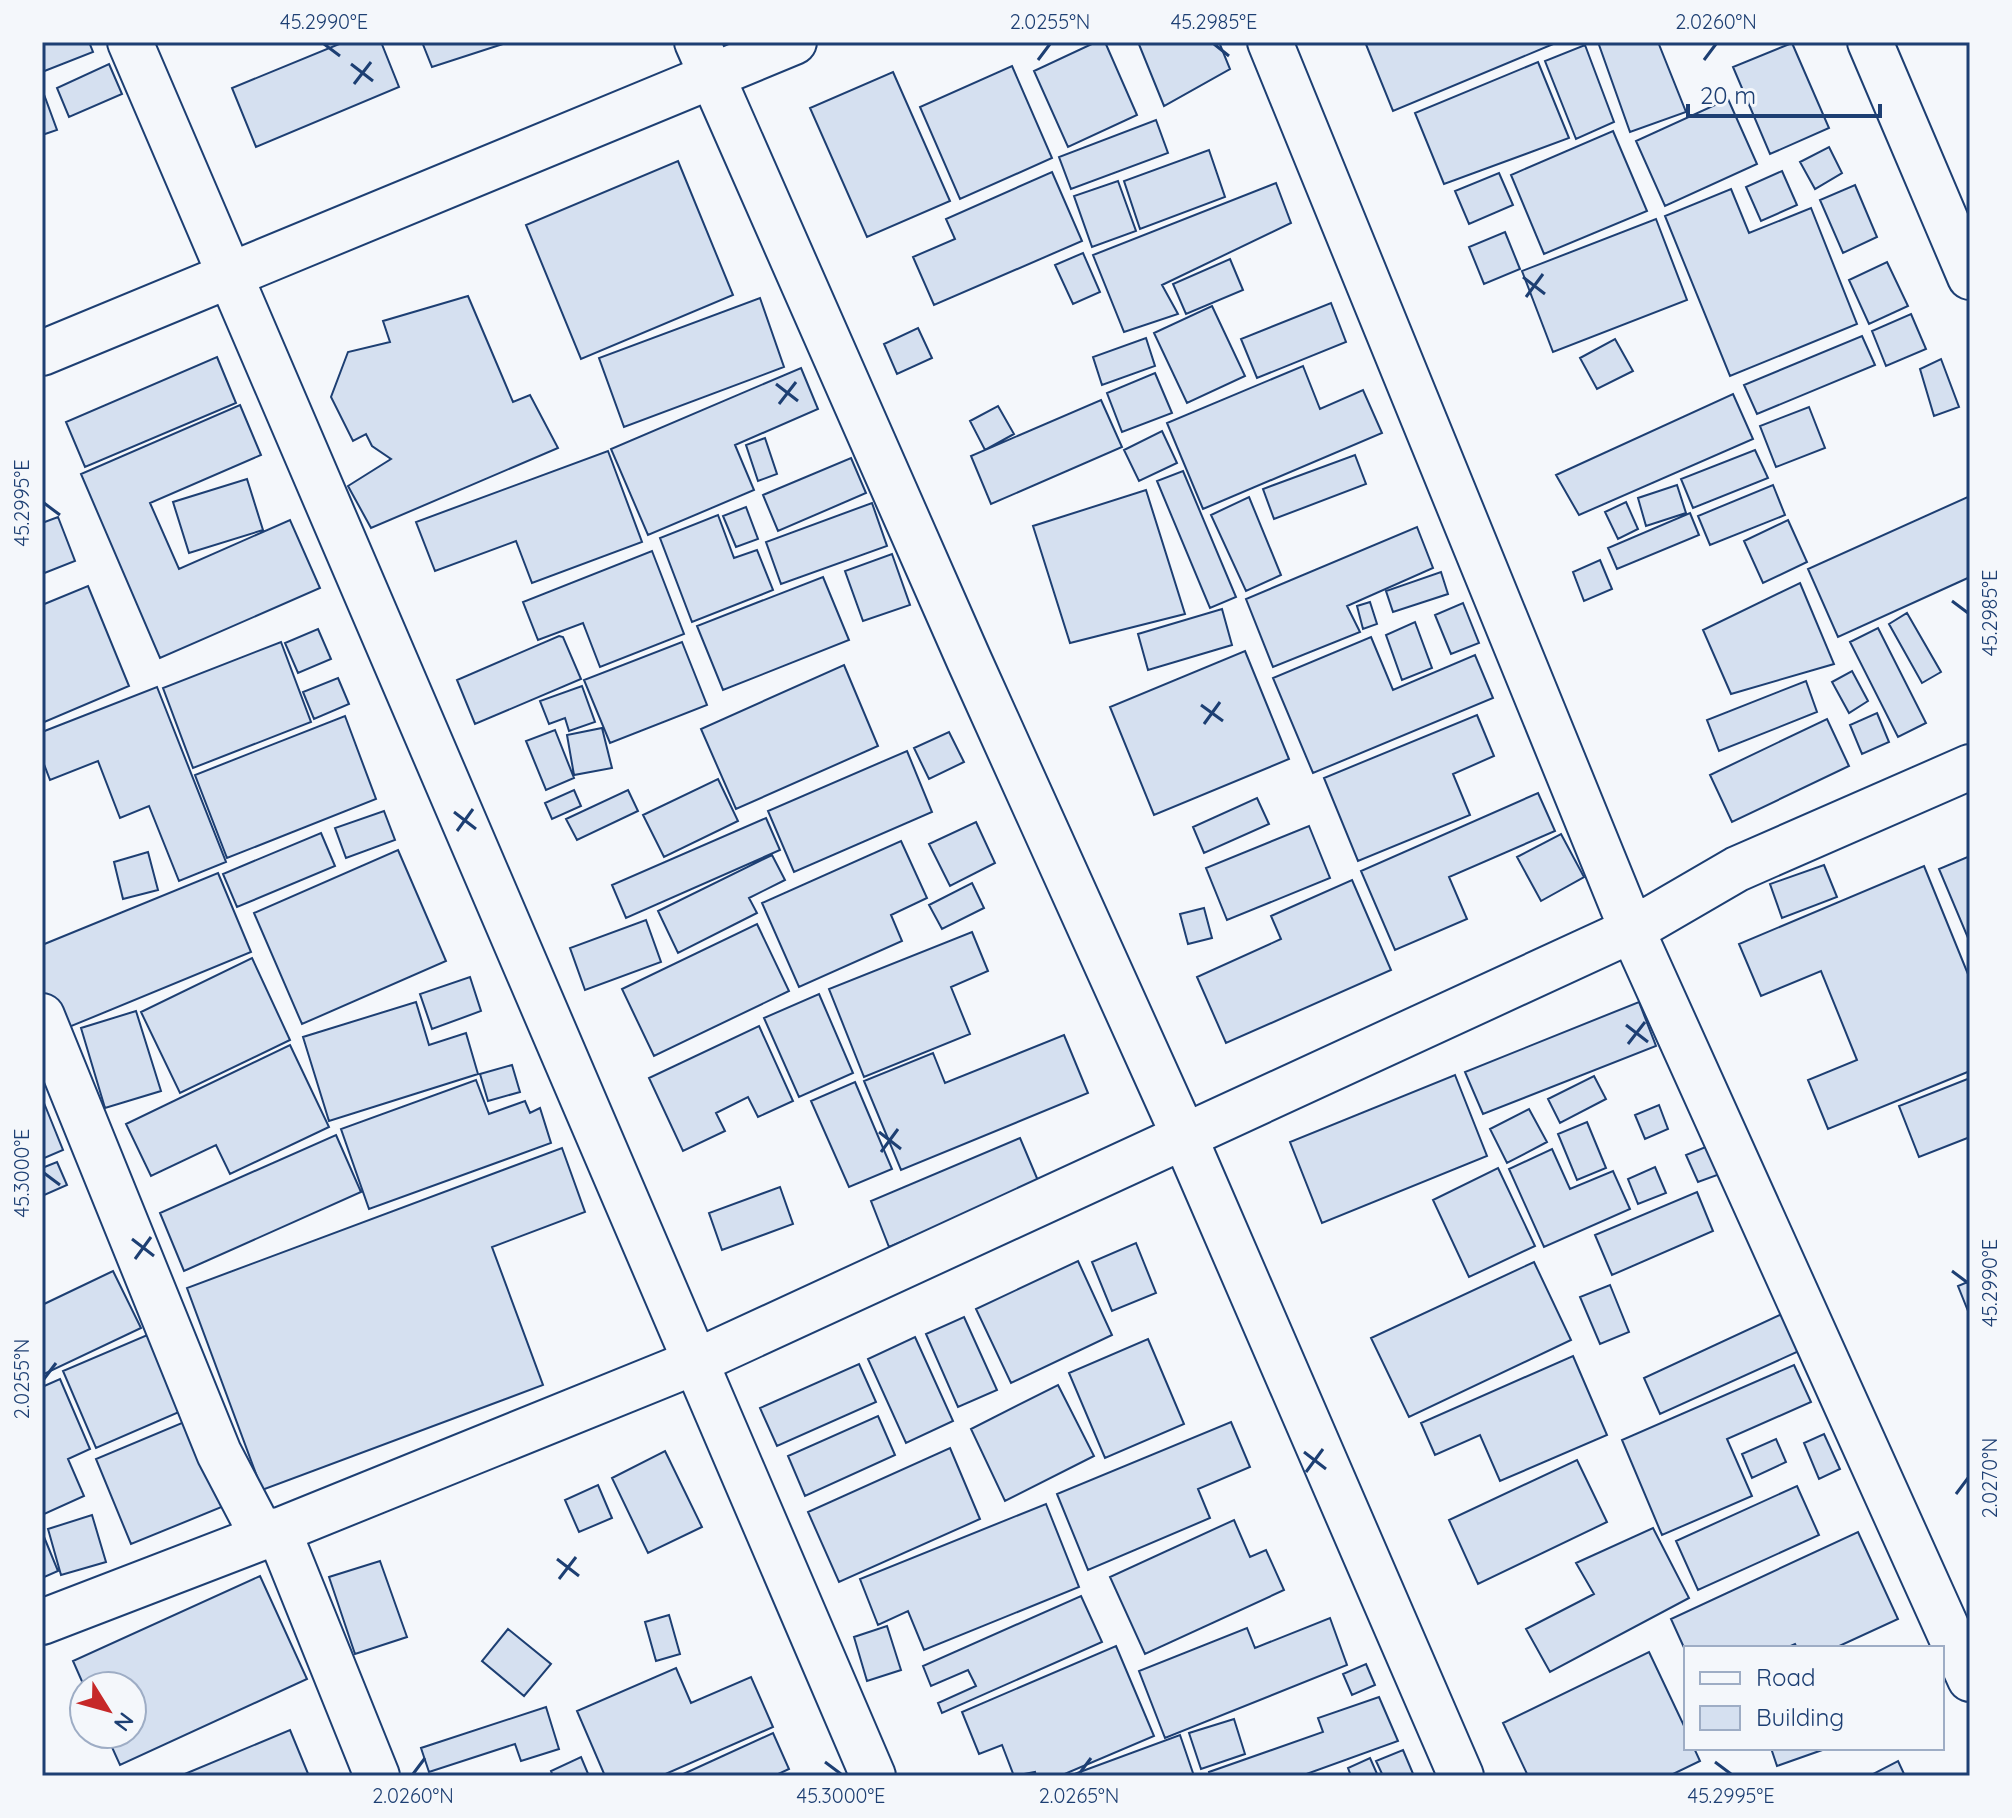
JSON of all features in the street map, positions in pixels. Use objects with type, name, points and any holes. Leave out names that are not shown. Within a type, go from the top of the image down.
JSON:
[{"type":"street","points":[[130,42],[227,275],[873,1776]]},
{"type":"street","points":[[42,353],[227,275],[704,59],[794,42]]},
{"type":"street","points":[[1270,42],[1632,930],[1970,1679]]},
{"type":"street","points":[[1870,42],[1970,277]]},
{"type":"street","points":[[704,59],[975,674],[1184,1136],[1461,1776]]},
{"type":"street","points":[[42,1622],[271,1534],[695,1362],[1632,930],[1737,869],[1970,767]]},
{"type":"street","points":[[42,1016],[219,1453],[271,1534],[377,1776]]},
{"type":"building","points":[[42,42],[89,42],[93,52],[42,72]]},
{"type":"building","points":[[344,42],[381,42],[399,87],[256,147],[232,88]]},
{"type":"building","points":[[422,42],[509,42],[432,67]]},
{"type":"building","points":[[1096,42],[1105,42],[1137,115],[1068,147],[1034,71]]},
{"type":"building","points":[[1138,42],[1219,42],[1230,69],[1164,106]]},
{"type":"building","points":[[1365,42],[1558,42],[1393,111]]},
{"type":"building","points":[[1598,42],[1658,42],[1686,112],[1630,132]]},
{"type":"building","points":[[1792,43],[1829,128],[1770,154],[1733,67]]},
{"type":"building","points":[[1585,45],[1614,122],[1576,139],[1545,61]]},
{"type":"building","points":[[1538,62],[1569,138],[1444,184],[1415,113]]},
{"type":"building","points":[[109,64],[122,94],[69,117],[57,88]]},
{"type":"building","points":[[1012,66],[1052,158],[960,199],[920,107]]},
{"type":"building","points":[[893,72],[950,201],[867,237],[810,108]]},
{"type":"building","points":[[42,89],[57,130],[42,135]]},
{"type":"building","points":[[1728,99],[1757,164],[1665,206],[1636,141]]},
{"type":"building","points":[[1156,120],[1168,153],[1071,189],[1059,157]]},
{"type":"building","points":[[1613,131],[1647,211],[1544,254],[1511,175]]},
{"type":"building","points":[[1829,147],[1842,173],[1815,189],[1800,162]]},
{"type":"building","points":[[1209,150],[1225,197],[1140,229],[1124,181]]},
{"type":"building","points":[[678,161],[733,295],[581,359],[526,225]]},
{"type":"building","points":[[1782,171],[1797,205],[1761,221],[1746,187]]},
{"type":"building","points":[[1052,172],[1082,241],[934,305],[913,257],[955,239],[946,219]]},
{"type":"building","points":[[1499,173],[1513,205],[1469,224],[1455,191]]},
{"type":"building","points":[[1118,181],[1136,231],[1092,247],[1074,196]]},
{"type":"building","points":[[1276,183],[1291,223],[1162,285],[1178,314],[1124,332],[1093,255]]},
{"type":"building","points":[[1855,185],[1877,237],[1843,253],[1820,200]]},
{"type":"building","points":[[1731,189],[1749,233],[1811,208],[1857,324],[1730,376],[1665,216]]},
{"type":"building","points":[[1656,219],[1687,300],[1553,352],[1522,271]]},
{"type":"building","points":[[1505,232],[1520,269],[1484,284],[1469,247]]},
{"type":"building","points":[[1083,253],[1100,292],[1073,304],[1055,265]]},
{"type":"building","points":[[1230,259],[1243,290],[1186,314],[1173,284]]},
{"type":"building","points":[[1887,262],[1908,306],[1869,324],[1849,280]]},
{"type":"building","points":[[468,296],[513,402],[530,395],[558,448],[371,528],[348,486],[391,459],[372,446],[366,434],[353,441],[331,397],[348,352],[390,342],[383,321]]},
{"type":"building","points":[[760,298],[784,367],[624,427],[599,358]]},
{"type":"building","points":[[1331,303],[1346,342],[1257,378],[1241,339]]},
{"type":"building","points":[[1212,306],[1245,376],[1187,403],[1154,333]]},
{"type":"building","points":[[1911,314],[1926,349],[1886,366],[1872,331]]},
{"type":"building","points":[[918,328],[932,358],[897,374],[884,344]]},
{"type":"building","points":[[1862,336],[1875,365],[1757,414],[1744,385]]},
{"type":"building","points":[[1146,338],[1155,366],[1102,385],[1093,357]]},
{"type":"building","points":[[1615,339],[1633,371],[1597,389],[1580,358]]},
{"type":"building","points":[[217,357],[236,403],[85,467],[66,422]]},
{"type":"building","points":[[1941,359],[1959,407],[1934,416],[1920,369]]},
{"type":"building","points":[[1303,366],[1320,409],[1363,390],[1382,433],[1203,509],[1167,423]]},
{"type":"building","points":[[801,368],[818,409],[735,445],[754,490],[648,535],[611,449]]},
{"type":"building","points":[[1155,373],[1172,413],[1122,432],[1107,393]]},
{"type":"building","points":[[1733,394],[1753,439],[1579,515],[1556,475]]},
{"type":"building","points":[[1101,400],[1122,447],[991,504],[971,456]]},
{"type":"building","points":[[240,405],[261,455],[150,503],[179,569],[290,520],[320,588],[160,658],[81,474]]},
{"type":"building","points":[[998,406],[1014,434],[985,450],[970,421]]},
{"type":"building","points":[[1809,407],[1825,448],[1776,467],[1760,426]]},
{"type":"building","points":[[1162,431],[1177,463],[1139,481],[1124,450]]},
{"type":"building","points":[[765,438],[777,474],[758,481],[746,445]]},
{"type":"building","points":[[1755,450],[1768,478],[1693,508],[1681,479]]},
{"type":"building","points":[[608,451],[642,542],[532,583],[516,541],[435,571],[416,522]]},
{"type":"building","points":[[1355,455],[1366,484],[1274,519],[1263,489]]},
{"type":"building","points":[[851,458],[866,493],[778,531],[763,495]]},
{"type":"building","points":[[1183,471],[1236,597],[1210,608],[1157,481]]},
{"type":"building","points":[[247,479],[263,530],[189,553],[173,502]]},
{"type":"building","points":[[1677,485],[1686,513],[1646,526],[1638,498]]},
{"type":"building","points":[[1773,485],[1785,515],[1710,545],[1698,516]]},
{"type":"building","points":[[1146,490],[1185,614],[1070,643],[1033,526]]},
{"type":"building","points":[[1970,496],[1970,577],[1838,637],[1808,569]]},
{"type":"building","points":[[1249,497],[1281,575],[1246,591],[1211,515]]},
{"type":"building","points":[[1626,502],[1638,529],[1618,539],[1605,512]]},
{"type":"building","points":[[872,503],[887,546],[781,584],[766,542]]},
{"type":"building","points":[[746,507],[758,539],[736,547],[723,516]]},
{"type":"building","points":[[1690,513],[1699,535],[1617,569],[1608,548]]},
{"type":"building","points":[[718,515],[734,558],[757,550],[773,590],[692,622],[660,538]]},
{"type":"building","points":[[58,517],[75,561],[42,574],[42,523]]},
{"type":"building","points":[[1788,520],[1807,562],[1763,583],[1744,541]]},
{"type":"building","points":[[1417,527],[1433,568],[1347,606],[1360,632],[1273,667],[1246,599]]},
{"type":"building","points":[[652,551],[684,634],[600,667],[583,623],[538,640],[523,602]]},
{"type":"building","points":[[892,554],[910,605],[863,621],[845,571]]},
{"type":"building","points":[[1600,560],[1612,589],[1584,601],[1573,572]]},
{"type":"building","points":[[1441,572],[1448,594],[1393,612],[1386,591]]},
{"type":"building","points":[[823,577],[849,640],[723,690],[697,626]]},
{"type":"building","points":[[1800,583],[1834,664],[1731,694],[1703,630]]},
{"type":"building","points":[[88,586],[129,686],[42,723],[42,605]]},
{"type":"building","points":[[1370,602],[1377,624],[1363,629],[1357,606]]},
{"type":"building","points":[[1463,603],[1479,643],[1451,654],[1435,615]]},
{"type":"building","points":[[1222,609],[1232,645],[1148,670],[1138,634]]},
{"type":"building","points":[[1907,613],[1941,672],[1922,683],[1889,624]]},
{"type":"building","points":[[1415,622],[1432,668],[1402,680],[1386,635]]},
{"type":"building","points":[[1878,628],[1926,723],[1898,737],[1850,642]]},
{"type":"building","points":[[318,629],[331,659],[298,673],[285,643]]},
{"type":"building","points":[[559,636],[563,637],[581,679],[475,724],[457,680]]},
{"type":"building","points":[[1371,637],[1393,690],[1475,655],[1493,698],[1313,773],[1273,678]]},
{"type":"building","points":[[281,642],[311,722],[193,768],[163,688]]},
{"type":"building","points":[[682,642],[707,705],[610,743],[584,680]]},
{"type":"building","points":[[1245,651],[1289,759],[1154,815],[1110,707]]},
{"type":"building","points":[[844,665],[878,746],[736,809],[701,729]]},
{"type":"building","points":[[1852,671],[1868,701],[1849,713],[1832,682]]},
{"type":"building","points":[[338,678],[349,704],[314,719],[303,692]]},
{"type":"building","points":[[1806,681],[1817,712],[1719,751],[1707,720]]},
{"type":"building","points":[[582,686],[595,722],[569,731],[565,718],[549,724],[540,701]]},
{"type":"building","points":[[157,687],[226,862],[179,881],[149,806],[120,818],[98,761],[50,780],[42,759],[42,732]]},
{"type":"building","points":[[1877,713],[1889,742],[1862,754],[1850,725]]},
{"type":"building","points":[[1477,715],[1494,756],[1453,774],[1470,815],[1358,861],[1324,778]]},
{"type":"building","points":[[345,716],[376,799],[227,858],[195,775]]},
{"type":"building","points":[[1827,719],[1849,766],[1732,822],[1710,775]]},
{"type":"building","points":[[602,728],[612,768],[574,775],[567,735]]},
{"type":"building","points":[[555,730],[574,778],[546,790],[526,741]]},
{"type":"building","points":[[949,732],[964,762],[929,779],[914,748]]},
{"type":"building","points":[[907,751],[932,812],[794,872],[768,811]]},
{"type":"building","points":[[718,779],[738,821],[664,857],[643,815]]},
{"type":"building","points":[[574,790],[581,806],[552,819],[545,803]]},
{"type":"building","points":[[628,790],[638,811],[577,840],[566,819]]},
{"type":"building","points":[[1538,793],[1555,831],[1449,877],[1467,919],[1395,950],[1361,871]]},
{"type":"building","points":[[1257,798],[1269,824],[1204,853],[1193,827]]},
{"type":"building","points":[[384,811],[395,840],[346,858],[335,828]]},
{"type":"building","points":[[766,818],[780,850],[626,918],[612,885]]},
{"type":"building","points":[[976,822],[995,863],[950,886],[929,844]]},
{"type":"building","points":[[1309,826],[1330,878],[1227,920],[1206,868]]},
{"type":"building","points":[[321,833],[335,866],[237,907],[223,874]]},
{"type":"building","points":[[1561,834],[1584,877],[1541,901],[1517,857]]},
{"type":"building","points":[[901,841],[927,898],[891,915],[902,941],[799,987],[762,903]]},
{"type":"building","points":[[398,850],[446,961],[302,1024],[254,913]]},
{"type":"building","points":[[148,852],[158,890],[123,899],[114,862]]},
{"type":"building","points":[[772,855],[785,880],[749,898],[757,913],[678,953],[658,911]]},
{"type":"building","points":[[1970,856],[1970,937],[1968,938],[1939,869]]},
{"type":"building","points":[[1824,865],[1837,897],[1782,918],[1770,884]]},
{"type":"building","points":[[1924,866],[1970,979],[1970,1071],[1828,1129],[1808,1080],[1857,1060],[1821,971],[1761,996],[1739,944]]},
{"type":"building","points":[[218,873],[251,952],[69,1027],[53,1018],[42,991],[42,945]]},
{"type":"building","points":[[1352,880],[1391,970],[1226,1043],[1197,977],[1281,939],[1271,916]]},
{"type":"building","points":[[972,883],[984,908],[942,929],[929,905]]},
{"type":"building","points":[[1204,908],[1212,938],[1188,944],[1180,914]]},
{"type":"building","points":[[646,920],[661,962],[585,990],[570,948]]},
{"type":"building","points":[[757,924],[789,991],[654,1056],[622,989]]},
{"type":"building","points":[[972,932],[988,971],[951,987],[970,1034],[864,1077],[829,989]]},
{"type":"building","points":[[252,958],[290,1040],[180,1093],[141,1012]]},
{"type":"building","points":[[470,977],[481,1011],[432,1029],[420,994]]},
{"type":"building","points":[[819,994],[853,1073],[799,1097],[764,1018]]},
{"type":"building","points":[[416,1002],[429,1045],[466,1033],[478,1074],[329,1121],[303,1037]]},
{"type":"building","points":[[1639,1002],[1656,1046],[1483,1114],[1465,1072]]},
{"type":"building","points":[[136,1011],[161,1091],[105,1108],[81,1028]]},
{"type":"building","points":[[759,1026],[793,1101],[758,1117],[748,1097],[716,1113],[725,1131],[683,1151],[649,1078]]},
{"type":"building","points":[[1064,1035],[1088,1093],[901,1170],[864,1081],[933,1053],[945,1083]]},
{"type":"building","points":[[290,1045],[329,1127],[230,1174],[216,1145],[151,1176],[126,1124]]},
{"type":"building","points":[[512,1065],[520,1092],[488,1101],[480,1074]]},
{"type":"building","points":[[1455,1075],[1487,1156],[1322,1223],[1290,1142]]},
{"type":"building","points":[[1594,1076],[1606,1099],[1560,1123],[1548,1099]]},
{"type":"building","points":[[1970,1078],[1970,1137],[1919,1157],[1899,1106]]},
{"type":"building","points":[[476,1080],[489,1114],[525,1101],[530,1113],[540,1108],[551,1143],[369,1209],[341,1129]]},
{"type":"building","points":[[855,1082],[892,1169],[849,1187],[811,1101]]},
{"type":"building","points":[[42,1104],[63,1150],[42,1159]]},
{"type":"building","points":[[1659,1105],[1668,1129],[1645,1139],[1635,1115]]},
{"type":"building","points":[[1529,1109],[1547,1142],[1507,1163],[1490,1129]]},
{"type":"building","points":[[1587,1122],[1606,1168],[1577,1180],[1558,1134]]},
{"type":"building","points":[[336,1135],[361,1192],[184,1271],[160,1213]]},
{"type":"building","points":[[1020,1138],[1039,1183],[889,1247],[871,1201]]},
{"type":"building","points":[[1708,1146],[1720,1174],[1698,1182],[1686,1155]]},
{"type":"building","points":[[562,1148],[585,1212],[492,1247],[543,1385],[262,1490],[187,1288]]},
{"type":"building","points":[[1552,1149],[1570,1189],[1613,1171],[1630,1209],[1544,1247],[1509,1169]]},
{"type":"building","points":[[57,1162],[67,1185],[42,1196],[42,1168]]},
{"type":"building","points":[[1655,1167],[1666,1193],[1638,1204],[1628,1179]]},
{"type":"building","points":[[1498,1168],[1535,1246],[1469,1277],[1433,1200]]},
{"type":"building","points":[[780,1187],[793,1224],[722,1250],[709,1213]]},
{"type":"building","points":[[1697,1192],[1713,1231],[1612,1275],[1595,1235]]},
{"type":"building","points":[[1136,1243],[1156,1293],[1112,1311],[1092,1262]]},
{"type":"building","points":[[1078,1261],[1112,1335],[1011,1383],[976,1309]]},
{"type":"building","points":[[1534,1262],[1571,1340],[1409,1417],[1371,1338]]},
{"type":"building","points":[[113,1271],[141,1328],[42,1375],[42,1305]]},
{"type":"building","points":[[1970,1281],[1970,1316],[1958,1286]]},
{"type":"building","points":[[1610,1285],[1629,1332],[1600,1344],[1580,1297]]},
{"type":"building","points":[[1782,1314],[1799,1351],[1660,1414],[1644,1378]]},
{"type":"building","points":[[964,1317],[997,1390],[958,1407],[926,1334]]},
{"type":"building","points":[[152,1333],[186,1409],[96,1448],[63,1371]]},
{"type":"building","points":[[915,1337],[953,1421],[906,1443],[868,1359]]},
{"type":"building","points":[[1148,1339],[1184,1424],[1105,1458],[1069,1373]]},
{"type":"building","points":[[1573,1356],[1607,1435],[1500,1481],[1480,1435],[1435,1455],[1421,1423]]},
{"type":"building","points":[[859,1364],[876,1402],[777,1446],[760,1408]]},
{"type":"building","points":[[1794,1365],[1811,1402],[1727,1439],[1752,1496],[1662,1535],[1622,1440]]},
{"type":"building","points":[[60,1379],[90,1449],[68,1459],[84,1496],[42,1515],[42,1387]]},
{"type":"building","points":[[1058,1385],[1094,1456],[1005,1501],[971,1429]]},
{"type":"building","points":[[878,1416],[895,1455],[805,1496],[788,1456]]},
{"type":"building","points":[[189,1420],[224,1506],[131,1544],[96,1459]]},
{"type":"building","points":[[1231,1422],[1250,1467],[1198,1489],[1210,1518],[1088,1570],[1057,1494]]},
{"type":"building","points":[[1824,1434],[1840,1469],[1819,1479],[1804,1443]]},
{"type":"building","points":[[1776,1439],[1786,1462],[1752,1478],[1742,1454]]},
{"type":"building","points":[[950,1448],[980,1519],[839,1582],[808,1512]]},
{"type":"building","points":[[665,1451],[702,1527],[648,1553],[612,1478]]},
{"type":"building","points":[[1577,1460],[1607,1522],[1478,1584],[1449,1520]]},
{"type":"building","points":[[598,1485],[612,1518],[579,1532],[565,1500]]},
{"type":"building","points":[[1797,1486],[1819,1535],[1698,1590],[1676,1541]]},
{"type":"building","points":[[1046,1504],[1079,1587],[924,1650],[908,1611],[878,1625],[860,1579]]},
{"type":"building","points":[[92,1515],[106,1562],[61,1575],[48,1529]]},
{"type":"building","points":[[1234,1520],[1250,1557],[1266,1550],[1284,1590],[1145,1654],[1110,1577]]},
{"type":"building","points":[[1653,1528],[1689,1598],[1550,1672],[1526,1629],[1594,1594],[1576,1563]]},
{"type":"building","points":[[42,1532],[58,1571],[42,1578]]},
{"type":"building","points":[[1858,1532],[1898,1619],[1839,1646],[1795,1644],[1684,1648],[1671,1619]]},
{"type":"building","points":[[380,1561],[407,1637],[355,1654],[329,1577]]},
{"type":"building","points":[[260,1576],[307,1679],[120,1765],[113,1750],[148,1750],[148,1670],[77,1670],[73,1661]]},
{"type":"building","points":[[1081,1596],[1102,1642],[942,1713],[938,1703],[976,1686],[968,1670],[931,1686],[923,1666]]},
{"type":"building","points":[[669,1615],[680,1654],[656,1661],[645,1622]]},
{"type":"building","points":[[1330,1618],[1347,1665],[1165,1738],[1139,1671],[1247,1628],[1255,1648]]},
{"type":"building","points":[[887,1626],[901,1670],[867,1681],[854,1637]]},
{"type":"building","points":[[508,1629],[551,1664],[524,1696],[482,1661]]},
{"type":"building","points":[[1116,1646],[1154,1736],[1060,1776],[1036,1776],[1035,1772],[1014,1776],[1002,1745],[979,1754],[962,1712]]},
{"type":"building","points":[[1649,1652],[1684,1726],[1684,1750],[1695,1750],[1700,1761],[1669,1776],[1528,1776],[1503,1723]]},
{"type":"building","points":[[1366,1664],[1375,1685],[1352,1695],[1343,1674]]},
{"type":"building","points":[[676,1668],[691,1703],[751,1677],[773,1727],[661,1776],[605,1776],[577,1711]]},
{"type":"building","points":[[1379,1697],[1398,1741],[1301,1776],[1210,1776],[1209,1772],[1323,1732],[1318,1718]]},
{"type":"building","points":[[546,1707],[559,1749],[521,1761],[515,1744],[429,1772],[421,1748]]},
{"type":"building","points":[[1234,1719],[1245,1754],[1201,1769],[1189,1733]]},
{"type":"building","points":[[290,1730],[309,1776],[180,1776]]},
{"type":"building","points":[[773,1733],[789,1769],[774,1776],[679,1776]]},
{"type":"building","points":[[1180,1735],[1194,1776],[1069,1776]]},
{"type":"building","points":[[1403,1750],[1414,1776],[1383,1776],[1376,1761]]},
{"type":"building","points":[[1772,1750],[1822,1750],[1777,1766]]},
{"type":"building","points":[[581,1757],[589,1776],[553,1776],[551,1771]]},
{"type":"building","points":[[1370,1758],[1378,1776],[1351,1776],[1348,1768]]},
{"type":"building","points":[[1898,1761],[1905,1776],[1871,1776],[1871,1775]]}]
